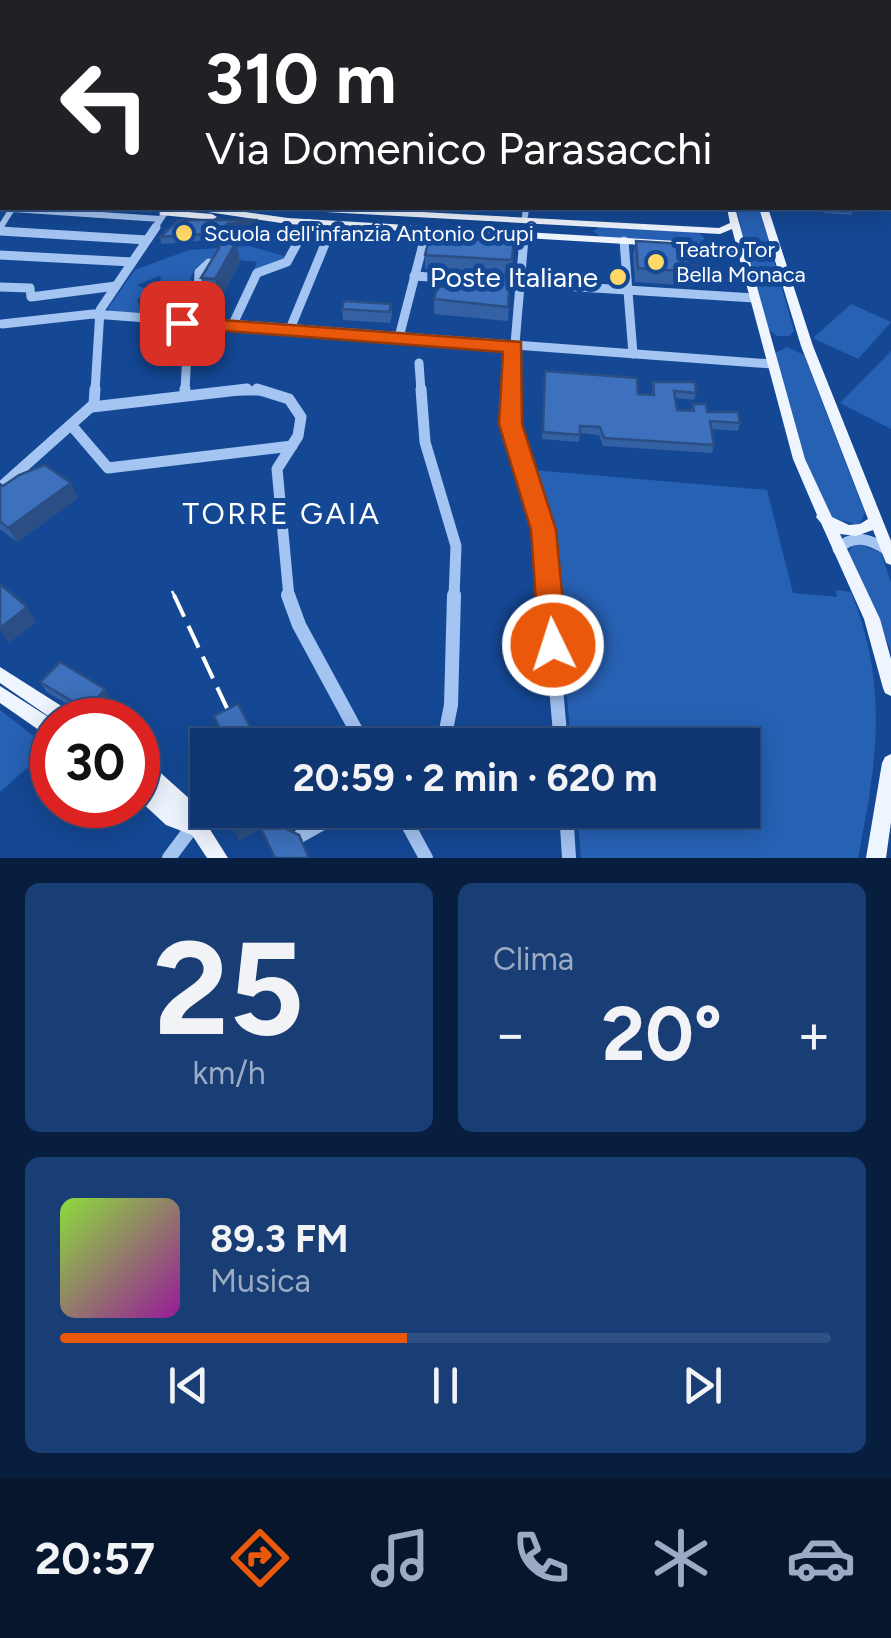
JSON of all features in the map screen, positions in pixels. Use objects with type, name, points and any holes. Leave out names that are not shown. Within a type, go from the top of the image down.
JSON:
[{"type":"main road","points":[[214,210],[276,220]]},
{"type":"main road","points":[[350,210],[698,230],[726,231],[735,224]]},
{"type":"main road","points":[[732,210],[798,459],[877,632],[891,688]]},
{"type":"main road","points":[[765,210],[807,346],[889,554]]},
{"type":"main road","points":[[169,212],[701,245],[730,248],[743,254]]},
{"type":"main road","points":[[822,515],[849,531],[865,529],[876,521]]},
{"type":"main road","points":[[0,674],[35,698]]},
{"type":"main road","points":[[0,694],[30,714]]},
{"type":"main road","points":[[876,858],[891,764]]},
{"type":"main road","points":[[160,785],[190,818]]},
{"type":"main road","points":[[160,806],[173,818],[190,824]]},
{"type":"main road","points":[[195,828],[213,857]]},
{"type":"street","points":[[122,210],[169,212]]},
{"type":"street","points":[[0,488],[92,406],[98,391],[99,316],[169,212]]},
{"type":"street","points":[[480,232],[476,226],[483,217]]},
{"type":"street","points":[[232,326],[257,274],[288,262],[309,222]]},
{"type":"street","points":[[525,223],[517,283],[510,418],[544,530],[560,728]]},
{"type":"street","points":[[580,238],[586,231],[581,223]]},
{"type":"street","points":[[290,330],[333,224]]},
{"type":"street","points":[[399,337],[427,229]]},
{"type":"street","points":[[0,230],[147,240]]},
{"type":"street","points":[[698,230],[709,239],[701,245]]},
{"type":"street","points":[[624,241],[632,354]]},
{"type":"street","points":[[0,254],[132,262]]},
{"type":"street","points":[[414,276],[466,280]]},
{"type":"street","points":[[500,282],[754,298]]},
{"type":"street","points":[[0,286],[30,288],[31,296],[116,286]]},
{"type":"street","points":[[185,395],[185,326],[197,295]]},
{"type":"street","points":[[2,324],[99,316],[185,326],[232,326],[772,364]]},
{"type":"street","points":[[419,363],[424,442],[456,546],[451,705],[446,728]]},
{"type":"street","points":[[92,406],[254,388],[278,393],[293,404],[300,418],[292,446],[277,469],[287,594],[299,625],[355,728]]},
{"type":"street","points":[[72,426],[108,468],[292,446]]},
{"type":"street","points":[[838,549],[846,540],[858,538],[889,554]]},
{"type":"street","points":[[169,858],[192,828]]},
{"type":"street","points":[[300,836],[314,828]]},
{"type":"street","points":[[410,828],[426,858]]},
{"type":"street","points":[[567,828],[569,858]]},
{"type":"shaded area","points":[[737,210],[760,210],[794,331],[790,336],[777,336],[768,329]]},
{"type":"shaded area","points":[[601,226],[699,233],[705,239],[697,243],[601,237],[593,231]]},
{"type":"shaded area","points":[[250,246],[287,257],[254,270],[257,262],[224,258],[197,266],[190,278],[195,288],[178,318],[164,317],[168,308],[187,297],[188,290],[175,283],[162,284],[160,276],[137,285],[147,290],[137,300],[140,307],[162,310],[160,317],[110,313],[108,308],[135,270],[189,250]]},
{"type":"shaded area","points":[[851,304],[891,322],[858,359],[813,338]]},
{"type":"shaded area","points":[[787,347],[804,355],[865,513],[859,525],[832,518],[805,459],[775,353]]},
{"type":"shaded area","points":[[891,351],[891,429],[840,403]]},
{"type":"shaded area","points":[[532,470],[767,490],[793,593],[837,597],[836,590],[851,592],[863,627],[871,660],[876,724],[858,858],[581,858],[578,828],[760,828],[760,728],[570,728],[552,519]]},
{"type":"shaded area","points":[[855,542],[881,553],[891,582],[891,651],[848,553]]},
{"type":"shaded area","points":[[0,710],[30,733],[30,765],[0,792]]},
{"type":"building","points":[[178,220],[258,220],[227,224],[222,233],[160,237]]},
{"type":"building","points":[[431,231],[514,236],[512,260],[425,255]]},
{"type":"building","points":[[220,241],[236,242],[215,279],[201,278],[219,248]]},
{"type":"building","points":[[636,241],[684,244],[688,265],[710,267],[711,273],[638,268]]},
{"type":"building","points":[[448,272],[510,276],[508,307],[434,299],[437,286],[445,287]]},
{"type":"building","points":[[344,301],[391,304],[389,312],[342,309]]},
{"type":"building","points":[[545,371],[637,378],[638,394],[654,395],[653,382],[695,382],[696,393],[674,391],[677,410],[694,411],[693,404],[706,404],[707,412],[738,412],[740,423],[710,421],[714,445],[604,438],[600,427],[580,426],[580,435],[543,432]]},
{"type":"building","points":[[45,465],[71,483],[8,528],[0,521],[0,484],[3,486]]},
{"type":"building","points":[[0,584],[27,607],[0,628]]},
{"type":"building","points":[[60,662],[105,689],[97,698],[67,698],[40,682]]},
{"type":"building","points":[[238,704],[251,728],[219,728],[214,716]]},
{"type":"building","points":[[261,828],[286,828],[299,835],[309,858],[275,858]]},
{"type":"railway","points":[[172,591],[174,595]]},
{"type":"railway","points":[[174,595],[232,719]]},
{"type":"place","name":"Scuola dell'infanzia Antonio Crupi","points":[[184,233]]},
{"type":"place","name":"Teatro Tor Bella Monaca","points":[[656,262]]},
{"type":"place","name":"Poste Italiane","points":[[618,277]]},
{"type":"district","name":"TORRE GAIA","points":[[282,514]]},
{"type":"route","points":[[182,323],[514,346],[510,424],[544,530],[553,645]]}]
